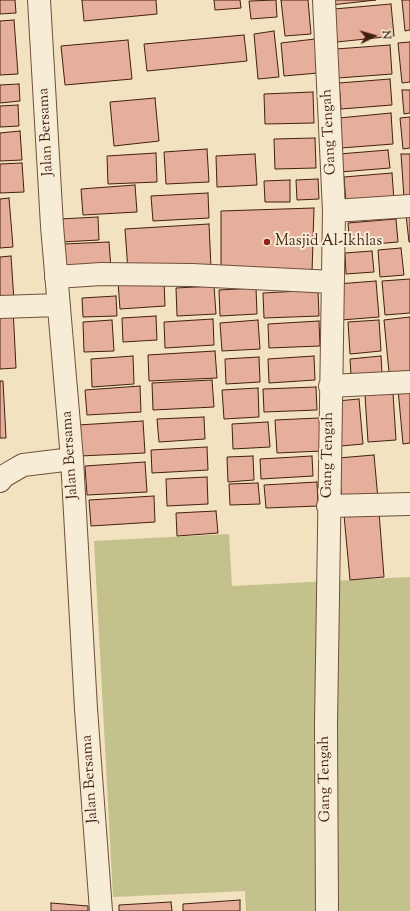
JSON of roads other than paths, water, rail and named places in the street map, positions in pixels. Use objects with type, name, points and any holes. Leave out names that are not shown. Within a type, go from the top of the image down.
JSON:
[{"type":"street","name":"Jalan Bersama","points":[[39,0],[56,277],[72,459],[86,701],[101,911]]},
{"type":"street","name":"Gang Tengah","points":[[324,0],[334,211],[328,506],[326,724],[327,911]]},
{"type":"street","points":[[334,211],[410,206]]},
{"type":"street","points":[[56,277],[101,274],[192,275],[333,282]]},
{"type":"street","points":[[0,308],[59,305]]},
{"type":"street","points":[[330,386],[410,382]]},
{"type":"street","points":[[1,478],[23,465],[72,459]]},
{"type":"street","points":[[328,506],[410,504]]},
{"type":"place","name":"Masjid Al-Ikhlas","points":[[267,242]]}]
